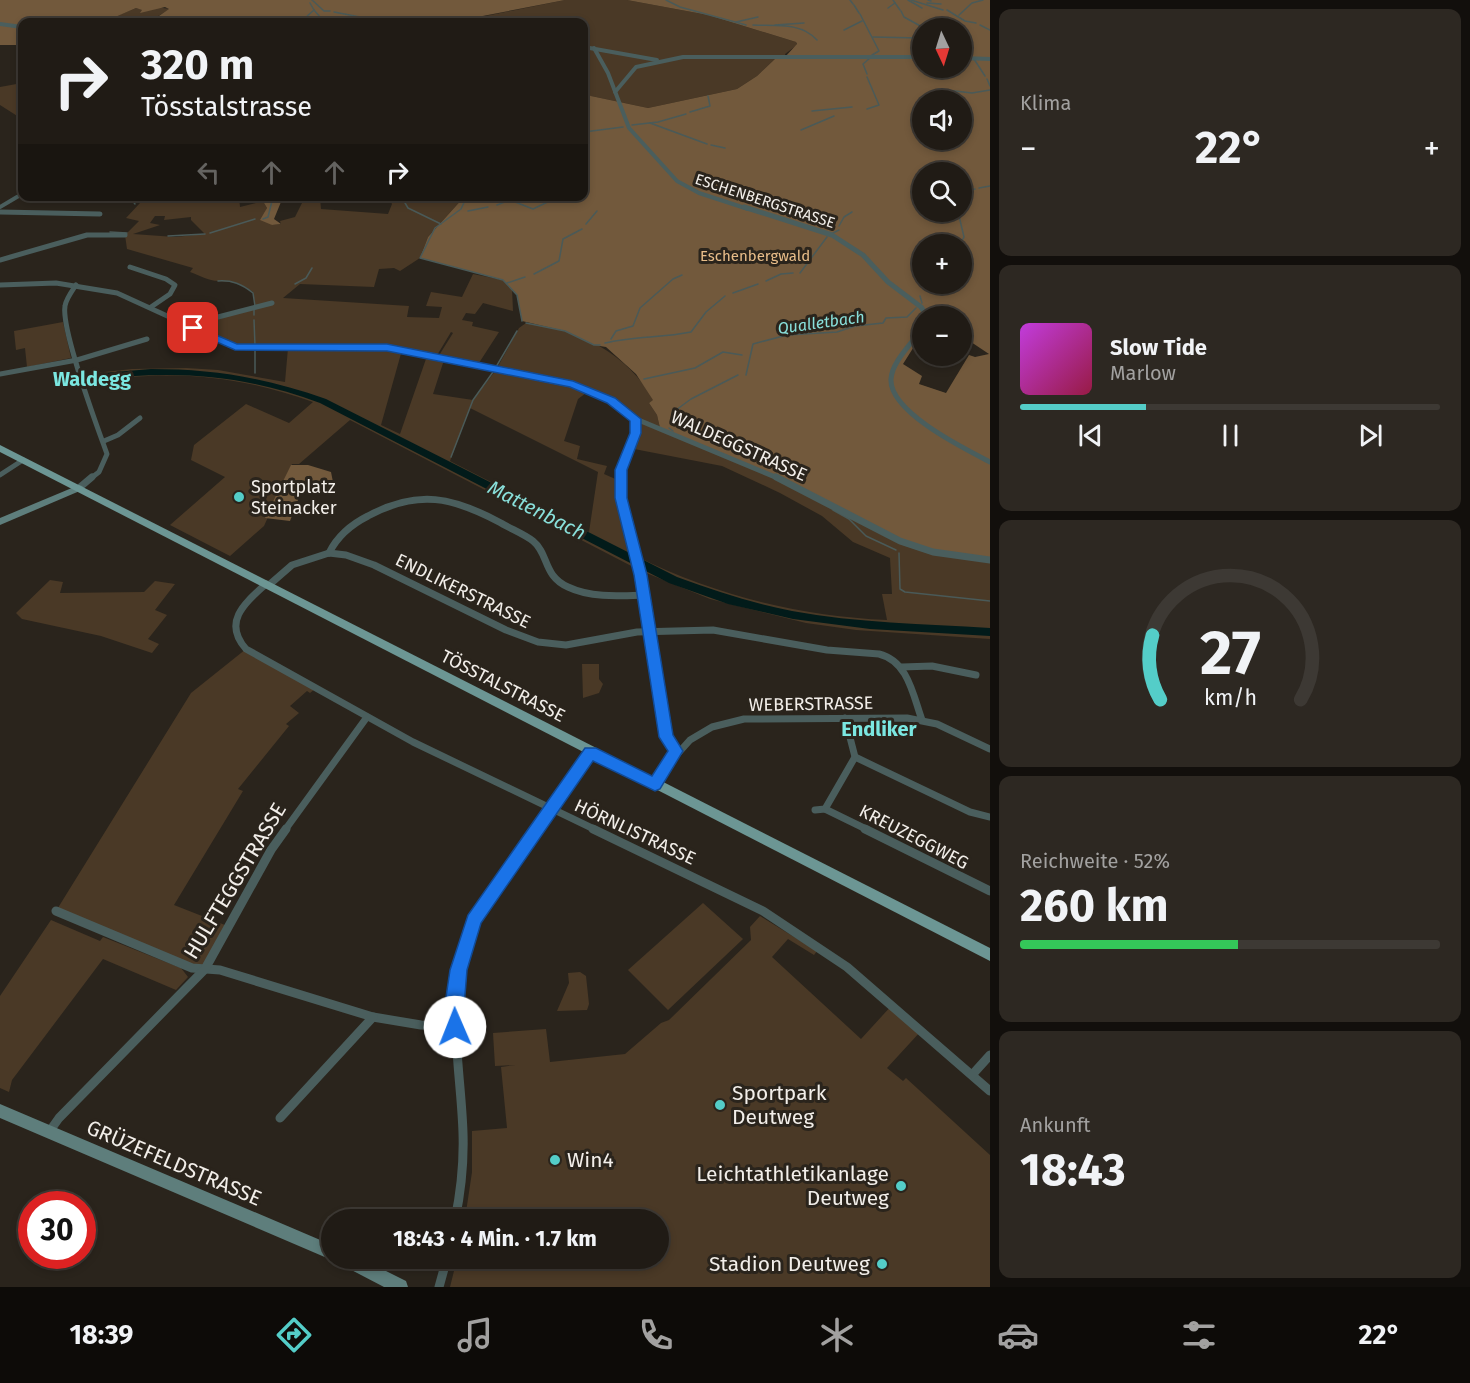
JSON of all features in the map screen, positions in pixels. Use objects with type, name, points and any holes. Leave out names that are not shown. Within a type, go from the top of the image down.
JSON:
[{"type":"main road","name":"TÖSSTALSTRASSE","points":[[0,448],[990,955]]},
{"type":"main road","points":[[0,522],[79,488]]},
{"type":"main road","name":"GRÜZEFELDSTRASSE","points":[[0,1111],[321,1248]]},
{"type":"main road","points":[[365,1269],[400,1287]]},
{"type":"street","points":[[0,24],[18,26]]},
{"type":"street","points":[[588,47],[660,61]]},
{"type":"street","name":"ESCHENBERGSTRASSE","points":[[594,48],[608,73],[627,125],[682,185],[833,236],[863,255],[886,280],[920,306]]},
{"type":"street","points":[[615,92],[634,68],[660,61],[696,56],[912,57]]},
{"type":"street","points":[[972,58],[990,59]]},
{"type":"street","points":[[0,207],[18,196]]},
{"type":"street","points":[[0,200],[9,202]]},
{"type":"street","points":[[0,212],[100,214]]},
{"type":"street","points":[[0,260],[87,235],[125,235]]},
{"type":"street","points":[[130,267],[166,279],[175,285],[170,294],[151,307]]},
{"type":"street","name":"WALDEGGSTRASSE","points":[[0,285],[76,285],[117,293],[235,347],[387,348],[573,385],[611,400],[636,419],[763,471],[906,543],[937,553],[990,560]]},
{"type":"street","points":[[76,285],[64,304],[64,311],[87,397],[107,454],[99,472],[79,488]]},
{"type":"street","points":[[193,328],[218,317],[272,303]]},
{"type":"street","points":[[0,374],[77,360],[147,339]]},
{"type":"street","points":[[912,343],[892,374],[891,384],[894,395],[916,417],[990,462]]},
{"type":"street","points":[[104,441],[118,435],[137,418],[140,418]]},
{"type":"street","points":[[636,419],[635,433],[624,461],[620,481],[622,507],[638,563],[666,737],[676,751]]},
{"type":"street","points":[[0,475],[23,460]]},
{"type":"street","points":[[329,553],[354,525],[386,505],[411,497],[445,499],[460,503],[533,541],[542,551],[548,570],[563,584],[598,593],[644,595]]},
{"type":"street","name":"ENDLIKERSTRASSE","points":[[267,585],[292,565],[329,553],[361,559],[497,626],[538,642],[584,643],[620,635],[650,632],[692,630],[729,632],[820,649],[879,654],[887,656],[902,667],[932,666],[976,675]]},
{"type":"street","name":"HÖRNLISTRASSE","points":[[267,585],[237,615],[235,633],[241,645],[367,717],[728,893],[806,937],[883,995],[990,1091]]},
{"type":"street","points":[[902,667],[922,720]]},
{"type":"street","name":"HULFTEGGSTRASSE","points":[[49,1132],[59,1118],[205,969],[271,850],[367,717]]},
{"type":"street","points":[[815,810],[825,809],[855,757],[845,718]]},
{"type":"street","name":"WEBERSTRASSE","points":[[655,785],[676,751],[711,728],[737,720],[845,718],[922,720],[990,749]]},
{"type":"street","points":[[457,1209],[462,1178],[464,1134],[455,1027],[455,997],[459,970],[474,920],[591,752]]},
{"type":"street","points":[[855,757],[970,812],[990,817]]},
{"type":"street","name":"KREUZEGGWEG","points":[[825,809],[990,891]]},
{"type":"street","points":[[56,911],[192,968],[220,970],[373,1017],[431,1027],[455,1027]]},
{"type":"street","points":[[280,1118],[373,1017]]},
{"type":"street","points":[[972,1075],[990,1055]]},
{"type":"street","points":[[439,1287],[444,1269]]},
{"type":"shaded area","points":[[565,0],[627,0],[708,15],[796,42],[797,45],[785,54],[785,57],[777,57],[757,76],[737,89],[648,108],[588,94],[588,18],[476,18]]},
{"type":"shaded area","points":[[136,8],[170,9],[155,18],[148,16],[150,18],[112,18]]},
{"type":"shaded area","points":[[18,84],[18,116],[0,105],[0,87]]},
{"type":"shaded area","points":[[138,201],[239,201],[240,207],[266,201],[264,203],[267,208],[263,218],[272,225],[281,224],[280,221],[295,217],[303,201],[320,201],[321,209],[388,214],[392,204],[390,201],[460,201],[428,237],[420,258],[400,271],[394,268],[379,269],[374,287],[300,284],[283,298],[409,306],[407,317],[439,318],[442,307],[426,306],[431,292],[462,297],[473,274],[503,280],[512,288],[513,311],[483,303],[475,314],[466,313],[462,320],[473,322],[472,326],[499,332],[477,366],[438,357],[453,333],[451,332],[436,357],[444,360],[433,394],[473,400],[496,370],[519,328],[526,323],[546,326],[583,337],[616,357],[643,384],[654,400],[649,403],[657,415],[660,428],[990,560],[990,639],[856,630],[806,623],[710,599],[639,570],[350,420],[299,464],[292,464],[264,526],[230,556],[170,525],[225,477],[191,460],[194,445],[246,404],[289,423],[313,402],[254,385],[200,377],[145,376],[84,382],[81,375],[86,374],[132,369],[186,368],[218,370],[285,382],[288,348],[235,347],[193,328],[255,306],[253,292],[236,283],[211,280],[190,272],[193,268],[127,249],[125,235],[139,221],[126,218],[140,203]],"holes":[[[155,216],[165,216],[164,220],[191,217],[191,220],[205,234],[175,237],[133,234],[160,225],[150,223]],[[402,350],[427,356],[400,434],[381,425]],[[590,390],[615,402],[636,419],[629,448],[722,466],[780,493],[822,516],[853,542],[890,558],[892,594],[882,594],[887,620],[822,614],[758,601],[696,582],[636,556],[620,481],[604,474],[607,466],[577,459],[580,446],[564,441],[578,399]],[[470,408],[598,472],[589,532],[450,461]]]},
{"type":"shaded area","points":[[63,322],[71,358],[27,367],[25,348],[16,350],[14,331]]},
{"type":"shaded area","points":[[50,580],[63,582],[60,593],[144,592],[155,581],[175,584],[155,610],[167,615],[148,639],[159,644],[152,653],[101,636],[22,619],[16,613]]},
{"type":"shaded area","points":[[246,649],[316,688],[310,693],[307,691],[290,706],[299,713],[286,724],[289,726],[238,789],[243,791],[174,905],[230,927],[205,969],[56,911],[191,693]]},
{"type":"shaded area","points":[[582,664],[599,664],[599,679],[603,684],[599,693],[583,698]]},
{"type":"shaded area","points":[[703,903],[743,939],[668,1010],[628,970]]},
{"type":"shaded area","name":"Sportpark Deutweg","points":[[760,916],[817,951],[814,955],[788,939],[772,957],[861,1039],[893,1004],[921,1031],[887,1068],[903,1081],[906,1078],[990,1155],[990,1287],[450,1287],[454,1269],[669,1269],[669,1209],[466,1209],[472,1172],[472,1131],[507,1128],[501,1067],[516,1065],[495,1066],[493,1033],[546,1029],[550,1062],[625,1054],[661,1023],[669,1020],[751,940],[750,927]]},
{"type":"shaded area","points":[[51,920],[100,941],[103,937],[181,968],[188,977],[176,990],[103,959],[12,1080],[9,1092],[0,1088],[0,996]]},
{"type":"shaded area","points":[[580,972],[586,976],[589,1004],[587,1010],[557,1011],[569,983],[568,973]]},
{"type":"green space","points":[[0,0],[565,0],[472,18],[156,18],[169,9],[165,7],[140,13],[142,10],[136,8],[113,18],[18,18],[18,45],[0,45]]},
{"type":"green space","name":"Eschenbergwald","points":[[627,0],[990,0],[990,560],[921,549],[822,500],[660,428],[657,415],[649,403],[653,400],[636,374],[606,347],[594,345],[565,331],[522,321],[517,295],[503,280],[420,258],[428,237],[460,201],[588,201],[588,94],[648,108],[737,89],[757,76],[777,57],[785,57],[797,44],[708,15]]},
{"type":"green space","points":[[281,201],[274,219],[281,224],[272,225],[260,220],[267,208],[264,203]]},
{"type":"green space","points":[[291,465],[308,465],[331,472],[333,482],[304,484],[290,521],[265,518]]},
{"type":"waterway","points":[[312,0],[324,11],[330,11]]},
{"type":"waterway","points":[[666,0],[680,7],[746,25]]},
{"type":"waterway","points":[[850,0],[853,4]]},
{"type":"waterway","points":[[893,0],[900,10]]},
{"type":"waterway","points":[[908,0],[922,8]]},
{"type":"waterway","points":[[911,0],[943,10]]},
{"type":"waterway","points":[[959,15],[972,3],[983,0]]},
{"type":"waterway","points":[[310,3],[314,10]]},
{"type":"waterway","points":[[888,8],[895,3]]},
{"type":"waterway","points":[[927,3],[941,4]]},
{"type":"waterway","points":[[854,5],[859,13]]},
{"type":"waterway","points":[[305,18],[314,10]]},
{"type":"waterway","points":[[314,10],[319,18]]},
{"type":"waterway","points":[[947,10],[965,21],[976,23]]},
{"type":"waterway","points":[[901,11],[904,17],[912,21]]},
{"type":"waterway","points":[[334,12],[381,18]]},
{"type":"waterway","points":[[860,14],[879,51],[872,55]]},
{"type":"waterway","points":[[736,22],[758,17]]},
{"type":"waterway","points":[[844,30],[862,21]]},
{"type":"waterway","points":[[775,25],[804,23]]},
{"type":"waterway","points":[[753,25],[775,25]]},
{"type":"waterway","points":[[775,25],[803,30],[817,40]]},
{"type":"waterway","points":[[980,25],[990,30]]},
{"type":"waterway","points":[[873,37],[912,38]]},
{"type":"waterway","points":[[867,74],[863,64],[870,58]]},
{"type":"waterway","points":[[974,59],[985,76]]},
{"type":"waterway","points":[[867,77],[879,105],[867,109]]},
{"type":"waterway","points":[[987,79],[990,86]]},
{"type":"waterway","points":[[938,89],[972,93],[990,90]]},
{"type":"waterway","points":[[690,112],[710,106],[708,96]]},
{"type":"waterway","points":[[812,111],[852,107]]},
{"type":"waterway","points":[[632,125],[658,122],[686,114]]},
{"type":"waterway","points":[[801,130],[834,116]]},
{"type":"waterway","points":[[650,123],[707,144]]},
{"type":"waterway","points":[[588,131],[623,127]]},
{"type":"waterway","points":[[711,145],[725,148]]},
{"type":"waterway","points":[[979,188],[990,186]]},
{"type":"waterway","points":[[263,219],[268,217],[272,201]]},
{"type":"waterway","points":[[404,201],[408,208],[441,224]]},
{"type":"waterway","points":[[441,224],[461,209],[465,201]]},
{"type":"waterway","points":[[497,205],[507,201]]},
{"type":"waterway","points":[[513,201],[533,209],[550,201]]},
{"type":"waterway","points":[[468,211],[488,207]]},
{"type":"waterway","points":[[586,224],[597,211]]},
{"type":"waterway","points":[[839,226],[844,217],[852,212]]},
{"type":"waterway","points":[[210,233],[255,219]]},
{"type":"waterway","name":"Qualletbach","points":[[960,222],[963,234]]},
{"type":"waterway","points":[[441,224],[435,228],[420,258],[503,280],[517,295],[522,321]]},
{"type":"waterway","points":[[534,274],[559,261],[563,239],[582,229]]},
{"type":"waterway","points":[[833,233],[839,230]]},
{"type":"waterway","points":[[110,232],[127,233]]},
{"type":"waterway","points":[[168,236],[205,234]]},
{"type":"waterway","points":[[800,273],[827,237]]},
{"type":"waterway","points":[[295,284],[306,278],[312,268]]},
{"type":"waterway","points":[[766,281],[781,274],[793,273]]},
{"type":"waterway","points":[[611,339],[616,331],[633,326],[640,308],[673,279],[682,275]]},
{"type":"waterway","points":[[507,283],[525,277]]},
{"type":"waterway","points":[[218,281],[232,282],[249,290],[253,293],[255,306]]},
{"type":"waterway","points":[[733,293],[758,284]]},
{"type":"waterway","points":[[605,343],[691,332],[706,312],[725,296]]},
{"type":"waterway","name":"Qualletbach","points":[[920,296],[922,303]]},
{"type":"waterway","points":[[254,310],[254,315]]},
{"type":"waterway","name":"Qualletbach","points":[[746,375],[753,344],[787,335],[837,332],[855,326],[883,323],[886,318],[907,317],[912,312]]},
{"type":"waterway","points":[[254,320],[255,346]]},
{"type":"waterway","points":[[526,323],[565,331],[594,345],[600,345]]},
{"type":"waterway","points":[[496,367],[517,331]]},
{"type":"waterway","points":[[255,349],[255,373]]},
{"type":"waterway","points":[[644,379],[695,368],[723,352],[742,355]]},
{"type":"waterway","name":"Mattenbach","points":[[92,377],[180,372],[238,377],[267,383],[323,401],[673,580],[732,601],[793,615],[870,625],[990,632]]},
{"type":"waterway","points":[[451,457],[473,400],[493,372]]},
{"type":"waterway","name":"Qualletbach","points":[[672,413],[691,399],[738,375]]},
{"type":"waterway","name":"Qualletbach","points":[[669,428],[673,431]]},
{"type":"waterway","name":"Qualletbach","points":[[833,510],[849,519],[866,536],[896,550]]},
{"type":"waterway","name":"Qualletbach","points":[[899,553],[900,589],[905,592],[990,601]]},
{"type":"place","name":"Sportplatz Steinacker","points":[[239,497]]},
{"type":"place","name":"Sportpark Deutweg","points":[[720,1105]]},
{"type":"place","name":"Win4","points":[[555,1160]]},
{"type":"place","name":"Leichtathletikanlage Deutweg","points":[[901,1186]]},
{"type":"place","name":"Stadion Deutweg","points":[[882,1264]]},
{"type":"district","name":"Waldegg","points":[[92,379]]},
{"type":"district","name":"Endliker","points":[[879,729]]},
{"type":"route","points":[[193,328],[235,347],[387,348],[584,387],[615,402],[624,412],[636,419],[635,433],[621,470],[622,507],[641,575],[666,737],[676,751],[655,785],[591,752],[505,872],[474,920],[462,952],[455,997],[455,1027]]}]
